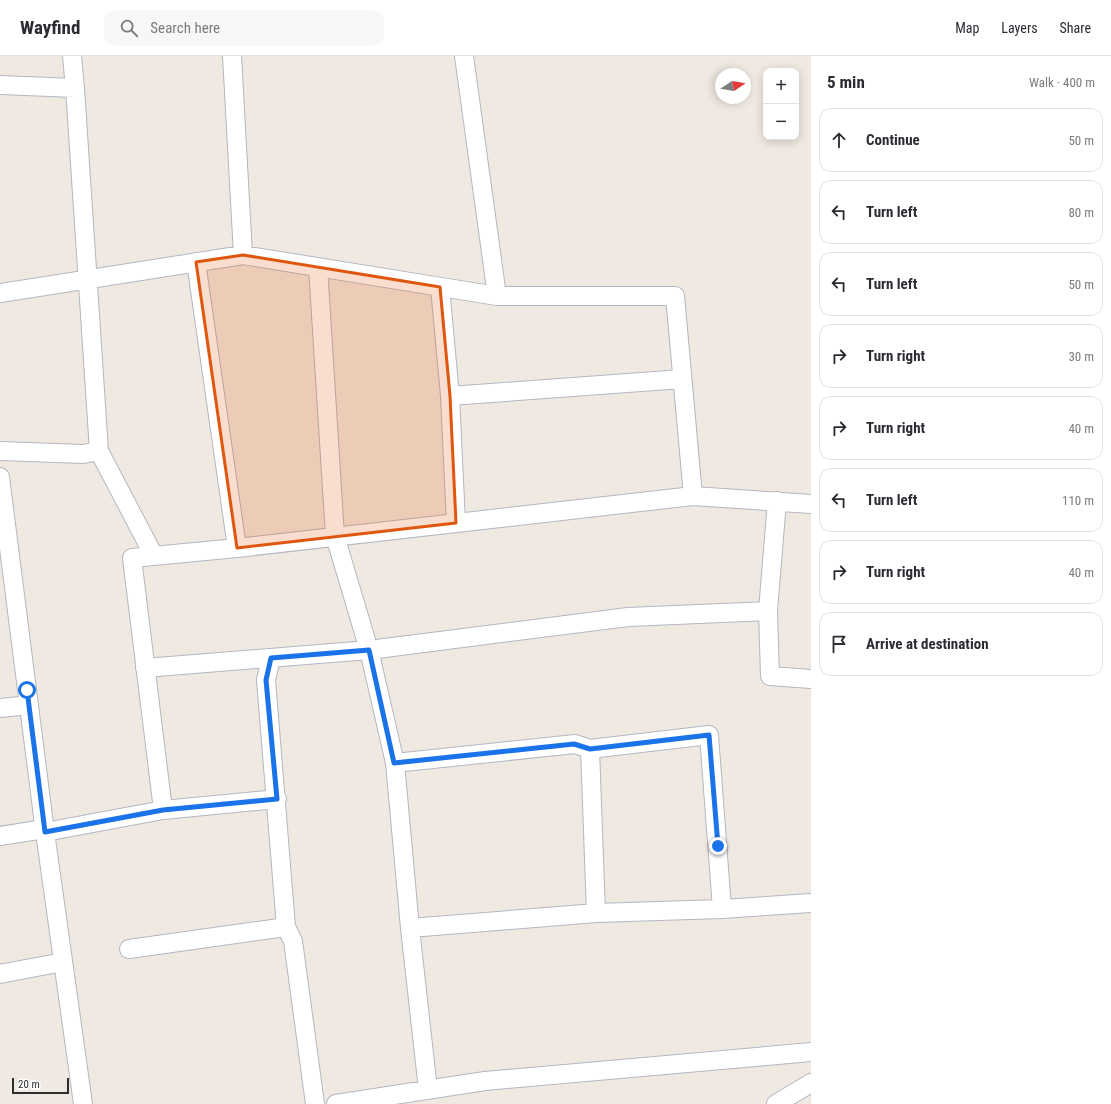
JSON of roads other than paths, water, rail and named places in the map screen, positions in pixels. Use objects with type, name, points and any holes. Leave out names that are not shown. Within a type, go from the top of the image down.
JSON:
[{"type":"street","points":[[72,56],[99,451],[154,556]]},
{"type":"street","points":[[232,56],[243,255]]},
{"type":"street","points":[[468,56],[497,296]]},
{"type":"street","points":[[0,84],[75,88]]},
{"type":"street","points":[[0,293],[243,255],[497,296],[675,296],[693,496]]},
{"type":"street","points":[[196,262],[237,548]]},
{"type":"street","points":[[318,267],[335,536],[369,650],[394,763],[428,1090]]},
{"type":"street","points":[[440,287],[450,396],[456,523]]},
{"type":"street","points":[[450,396],[682,379]]},
{"type":"street","points":[[0,451],[83,454],[99,451]]},
{"type":"street","points":[[0,477],[7,588],[29,705],[44,831],[83,1104]]},
{"type":"street","points":[[163,810],[132,558],[237,548],[693,496],[811,504]]},
{"type":"street","points":[[777,502],[768,611],[770,676],[811,679]]},
{"type":"street","points":[[145,668],[369,650],[628,617],[768,611]]},
{"type":"street","points":[[271,658],[266,680],[277,799],[286,927],[293,941],[314,1104]]},
{"type":"street","points":[[0,708],[29,705]]},
{"type":"street","points":[[394,763],[574,744],[590,749],[709,735],[722,909]]},
{"type":"street","points":[[590,749],[596,913]]},
{"type":"street","points":[[0,836],[44,831],[163,810],[277,799]]},
{"type":"street","points":[[410,928],[596,913],[722,909],[811,904]]},
{"type":"street","points":[[129,950],[286,927]]},
{"type":"street","points":[[0,974],[63,962]]},
{"type":"street","points":[[336,1104],[485,1080],[811,1052]]},
{"type":"street","points":[[776,1104],[811,1083]]}]
